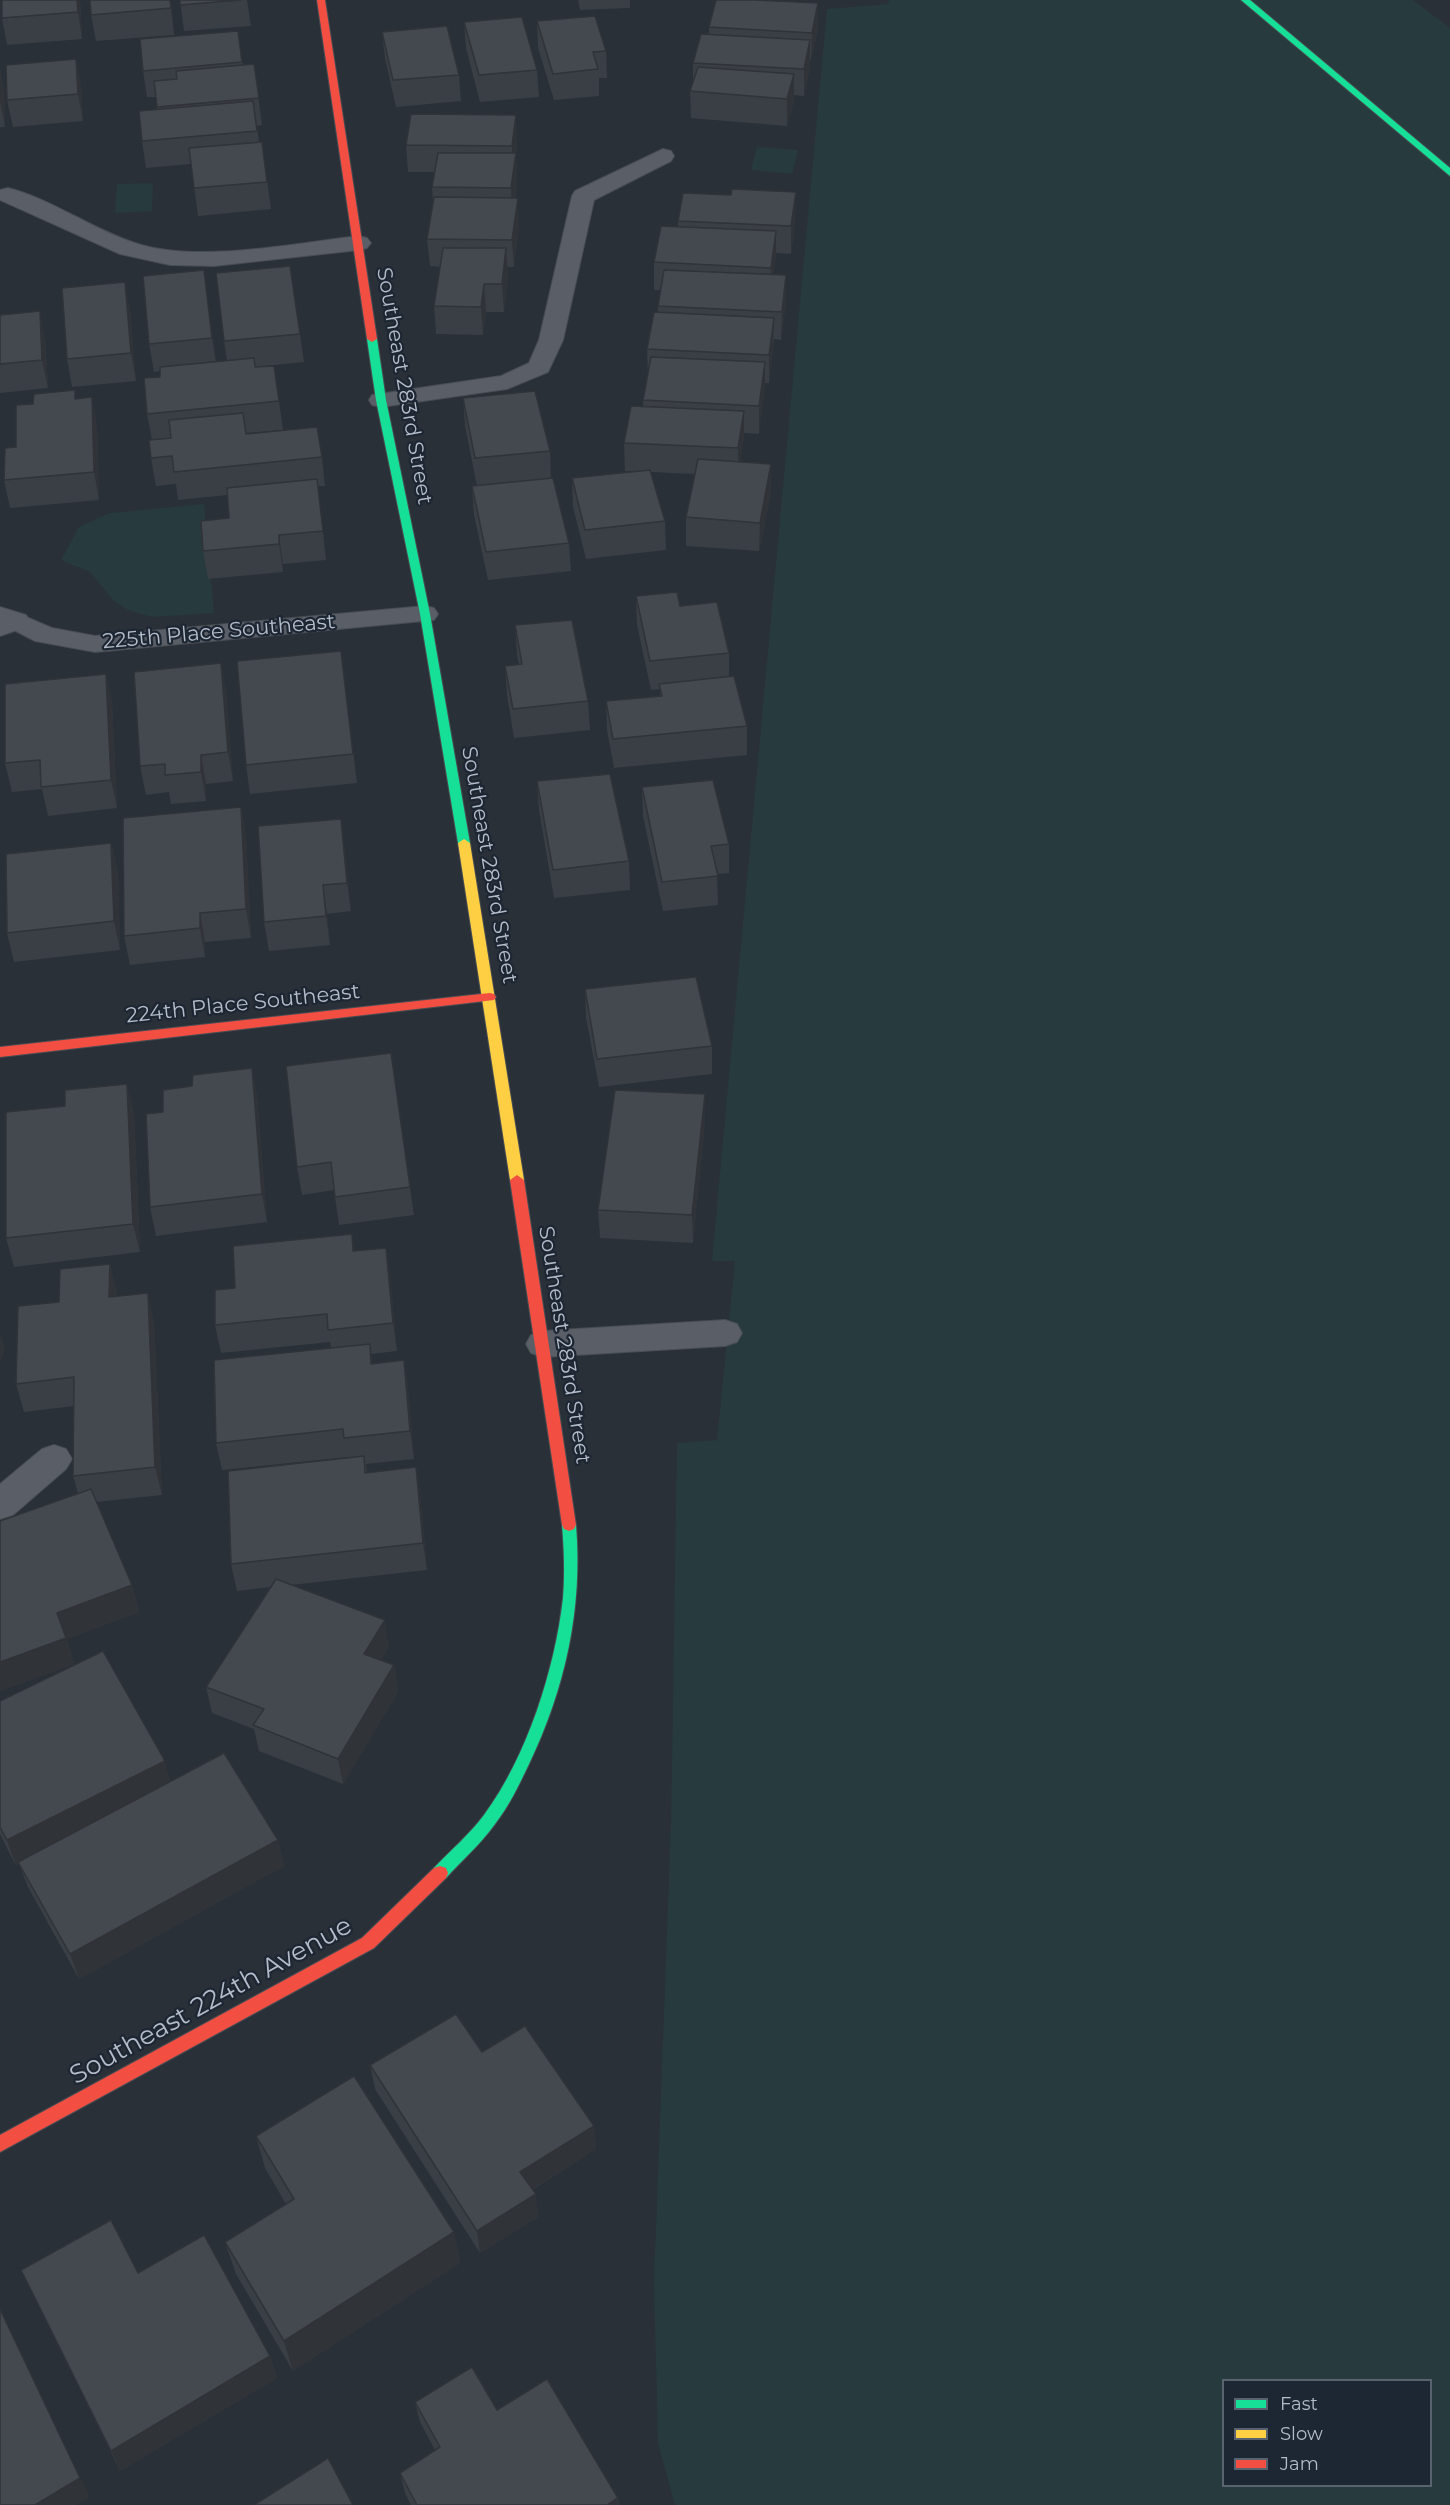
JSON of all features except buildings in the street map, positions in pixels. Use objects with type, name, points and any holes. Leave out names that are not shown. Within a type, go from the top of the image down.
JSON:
[{"type":"street","name":"Southeast 283rd Street","points":[[321,0],[381,400],[425,614],[490,997],[573,1549],[569,1609],[553,1682],[535,1736]]},
{"type":"street","points":[[1245,0],[1450,173]]},
{"type":"street","points":[[381,400],[507,382],[539,368],[551,340],[583,196],[663,156]]},
{"type":"street","points":[[4,197],[128,249],[170,258],[214,259],[359,243]]},
{"type":"street","name":"225th Place Southeast","points":[[6,621],[45,635],[95,644],[425,614]]},
{"type":"street","name":"224th Place Southeast","points":[[0,1052],[490,997]]},
{"type":"street","points":[[543,1344],[725,1333]]},
{"type":"street","points":[[0,1505],[54,1459]]},
{"type":"street","name":"Southeast 224th Avenue","points":[[4,2133],[368,1943],[422,1892],[494,1813],[535,1736]]},
{"type":"green space","points":[[889,0],[1413,0],[1450,28],[1450,2505],[675,2505],[658,2443],[654,2281],[671,1826],[677,1443],[717,1440],[735,1261],[712,1261],[827,9],[888,4]]},
{"type":"green space","points":[[757,147],[798,150],[792,174],[751,170]]},
{"type":"green space","points":[[153,183],[152,211],[115,213],[117,184]]},
{"type":"green space","points":[[204,504],[214,613],[152,617],[128,610],[114,601],[90,572],[61,560],[79,527],[110,513]]},
{"type":"traffic: fast","points":[[1245,0],[1450,173]]},
{"type":"traffic: fast","points":[[372,339],[381,400],[425,614],[464,843]]},
{"type":"traffic: fast","points":[[440,1873],[483,1828],[495,1812],[513,1781],[544,1711],[565,1635],[572,1560],[569,1525]]},
{"type":"traffic: slow","points":[[464,843],[517,1180]]},
{"type":"traffic: jam","points":[[321,0],[372,339]]},
{"type":"traffic: jam","points":[[0,1052],[490,997]]},
{"type":"traffic: jam","points":[[517,1180],[569,1525]]},
{"type":"traffic: jam","points":[[0,2144],[368,1943],[440,1873]]}]
